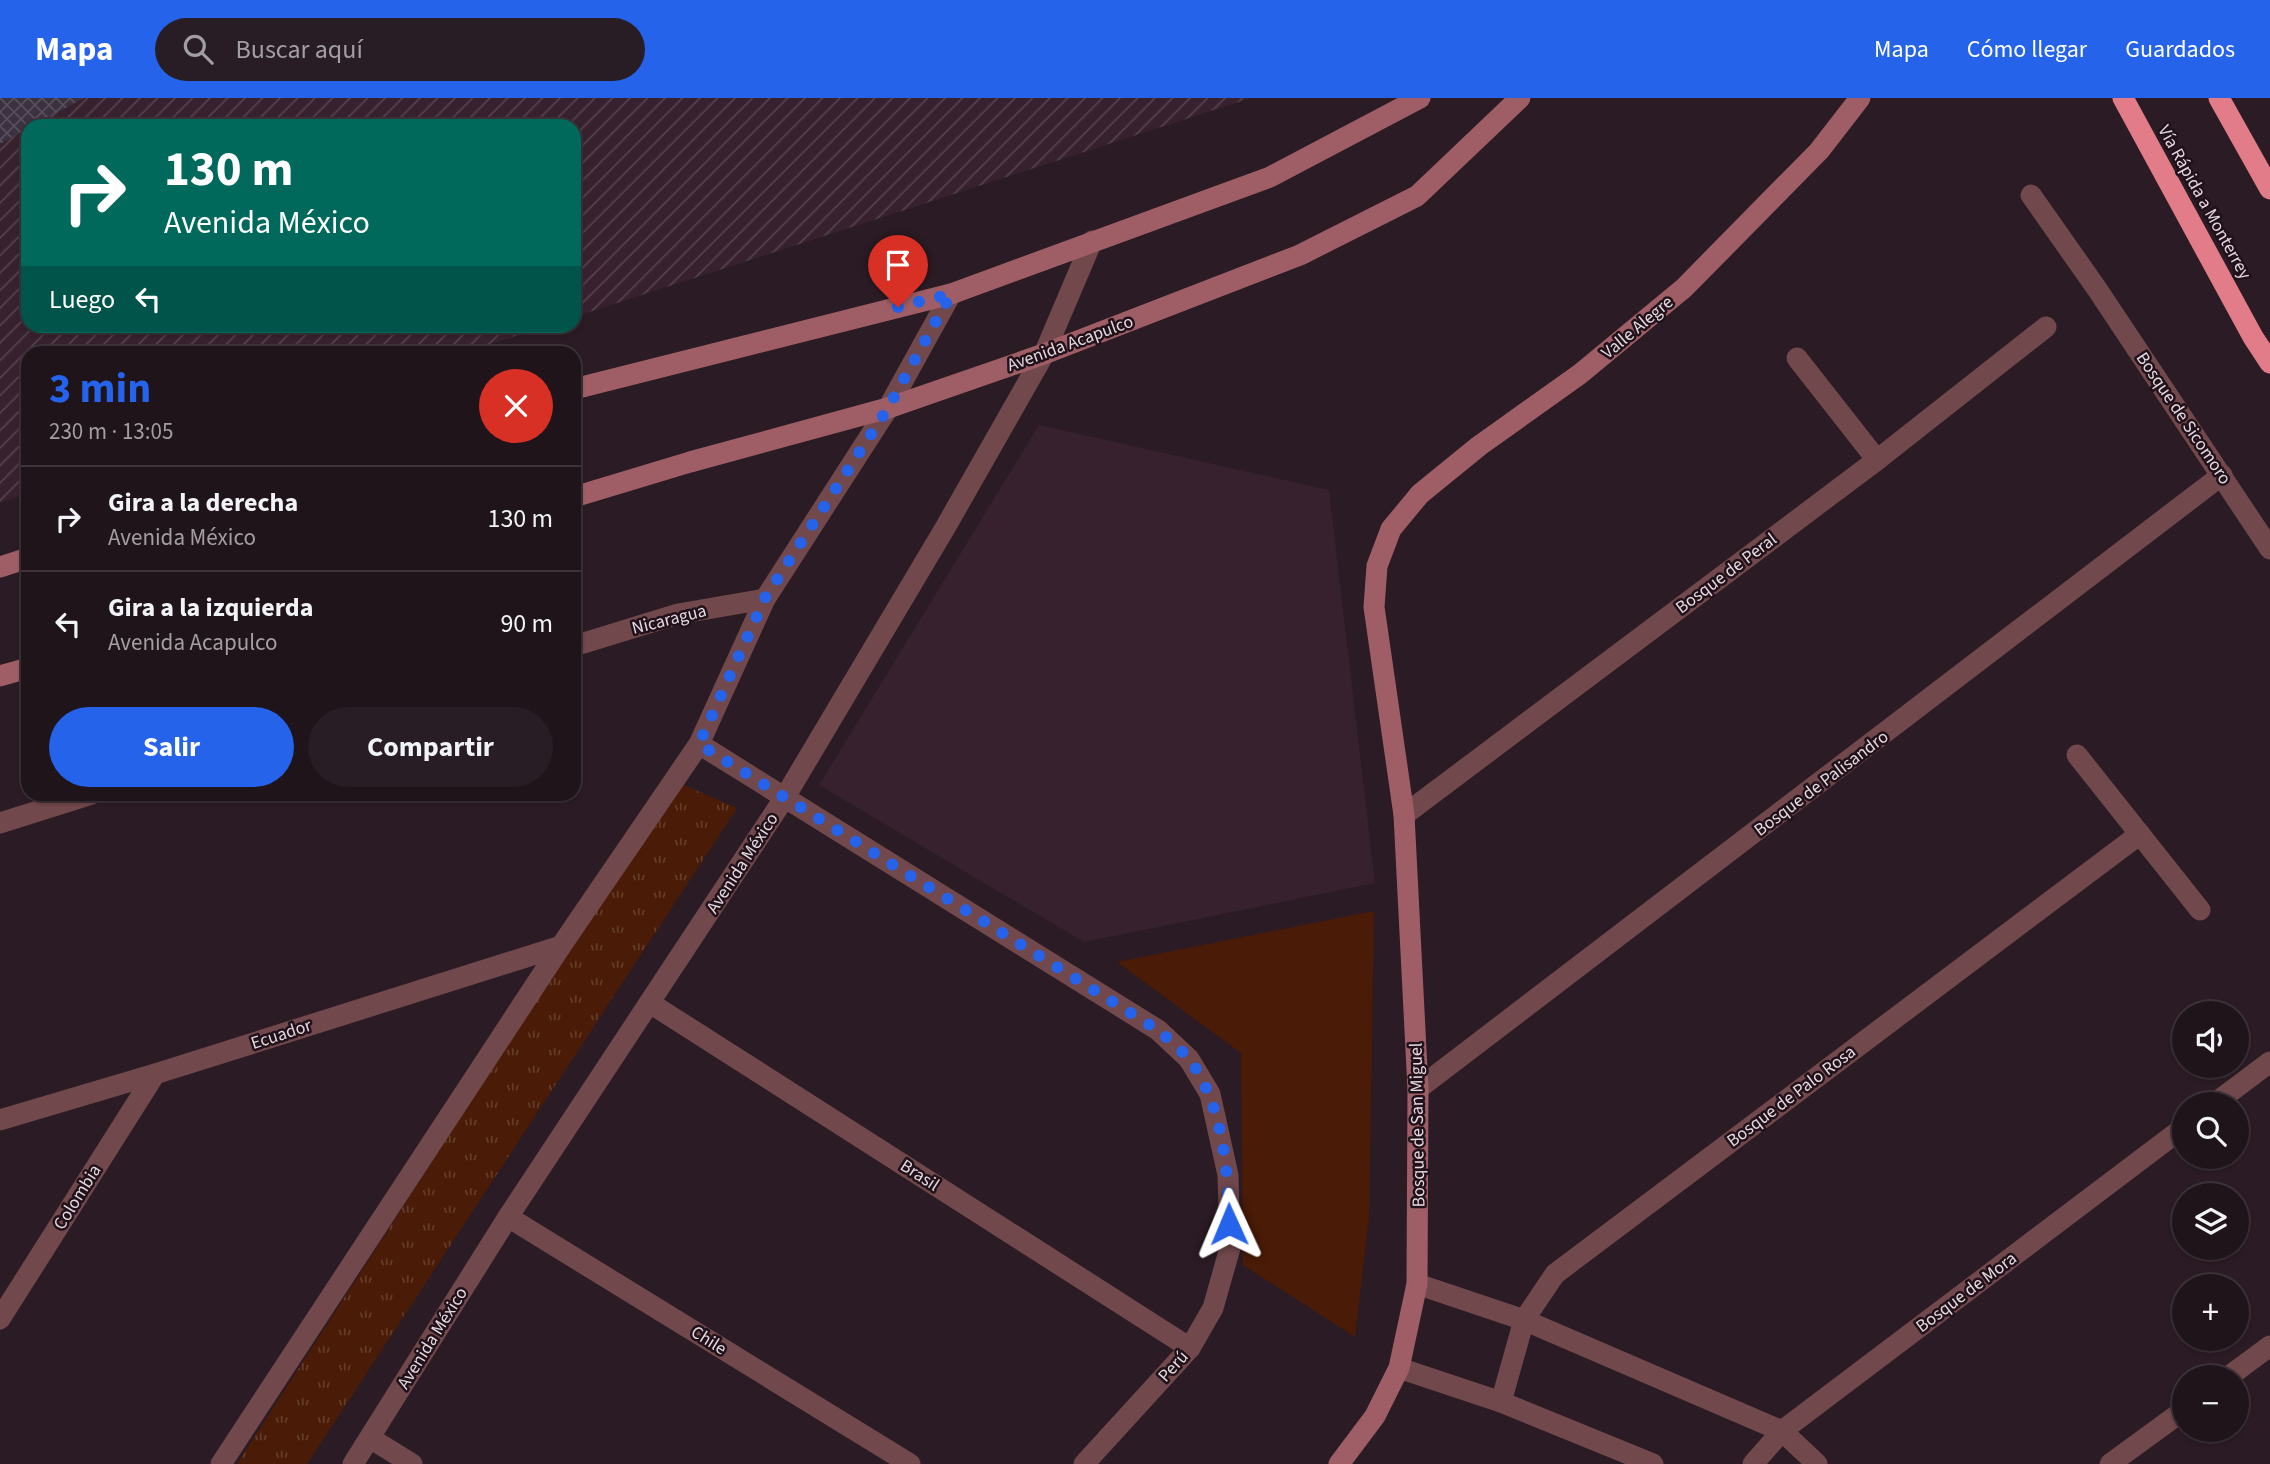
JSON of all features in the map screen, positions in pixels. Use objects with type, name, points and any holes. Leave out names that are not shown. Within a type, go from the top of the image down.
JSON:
[{"type":"highway","name":"Vía Rápida a Monterrey","points":[[2123,98],[2253,337],[2270,363]]},
{"type":"highway","points":[[2219,98],[2270,189]]},
{"type":"street","points":[[581,388],[951,294],[1270,177],[1420,98]]},
{"type":"street","name":"Avenida Acapulco","points":[[581,495],[888,408],[1044,354],[1300,256],[1417,196],[1520,98]]},
{"type":"street","name":"Valle Alegre","points":[[1391,529],[1420,494],[1479,446],[1580,374],[1684,288],[1819,151],[1860,98]]},
{"type":"street","name":"Bosque de Sicomoro","points":[[2031,195],[2270,548]]},
{"type":"street","name":"Avenida México","points":[[354,1464],[508,1217],[785,797],[938,540],[1044,354],[1092,241]]},
{"type":"street","points":[[221,1464],[561,946],[699,744],[765,598],[888,408],[951,294]]},
{"type":"street","name":"Bosque de Peral","points":[[1404,815],[1877,460],[2046,327]]},
{"type":"street","points":[[1797,358],[1877,460]]},
{"type":"street","name":"Bosque de Palisandro","points":[[1418,1089],[2222,475]]},
{"type":"street","name":"Bosque de San Miguel","points":[[1339,1464],[1375,1416],[1399,1368],[1417,1284],[1418,1089],[1404,815],[1374,607],[1377,566],[1391,529]]},
{"type":"street","points":[[0,567],[21,560]]},
{"type":"street","name":"Nicaragua","points":[[581,644],[678,614],[765,598]]},
{"type":"street","points":[[0,676],[21,670]]},
{"type":"street","name":"Perú","points":[[699,744],[1158,1030],[1189,1059],[1210,1094],[1228,1175],[1230,1248],[1213,1308],[1190,1348],[1084,1464]]},
{"type":"street","points":[[2077,755],[2200,910]]},
{"type":"street","points":[[0,823],[70,801]]},
{"type":"street","name":"Bosque de Palo Rosa","points":[[1501,1402],[1524,1320],[1555,1274],[2140,834]]},
{"type":"street","name":"Ecuador","points":[[0,1120],[561,946]]},
{"type":"street","name":"Brasil","points":[[650,1003],[1190,1348]]},
{"type":"street","points":[[2230,1092],[2270,1062]]},
{"type":"street","name":"Colombia","points":[[0,1319],[155,1074]]},
{"type":"street","name":"Bosque de Mora","points":[[1753,1464],[1782,1431],[2172,1136]]},
{"type":"street","name":"Chile","points":[[508,1217],[910,1464]]},
{"type":"street","points":[[1417,1284],[1524,1320],[1782,1431],[1817,1464]]},
{"type":"street","points":[[2244,1365],[2270,1346]]},
{"type":"street","points":[[1399,1368],[1501,1402],[1612,1457],[1653,1464]]},
{"type":"street","points":[[2110,1464],[2172,1419]]},
{"type":"street","points":[[370,1438],[412,1464]]},
{"type":"shaded area","points":[[0,98],[1251,98],[581,315],[581,119],[21,119],[21,333],[525,333],[484,346],[21,346],[21,496],[0,503]]},
{"type":"shaded area","points":[[1039,425],[1329,490],[1375,883],[1084,942],[819,785]]},
{"type":"green space","points":[[677,782],[737,808],[307,1464],[237,1464]]},
{"type":"green space","points":[[1374,911],[1369,1217],[1355,1337],[1243,1265],[1241,1053],[1117,962]]},
{"type":"building","points":[[0,98],[84,98],[46,119],[21,119],[21,132],[0,144]]},
{"type":"route","points":[[898,307],[951,294],[888,408],[765,598],[699,744],[1158,1030],[1189,1059],[1210,1094],[1228,1175],[1229,1224]]}]
